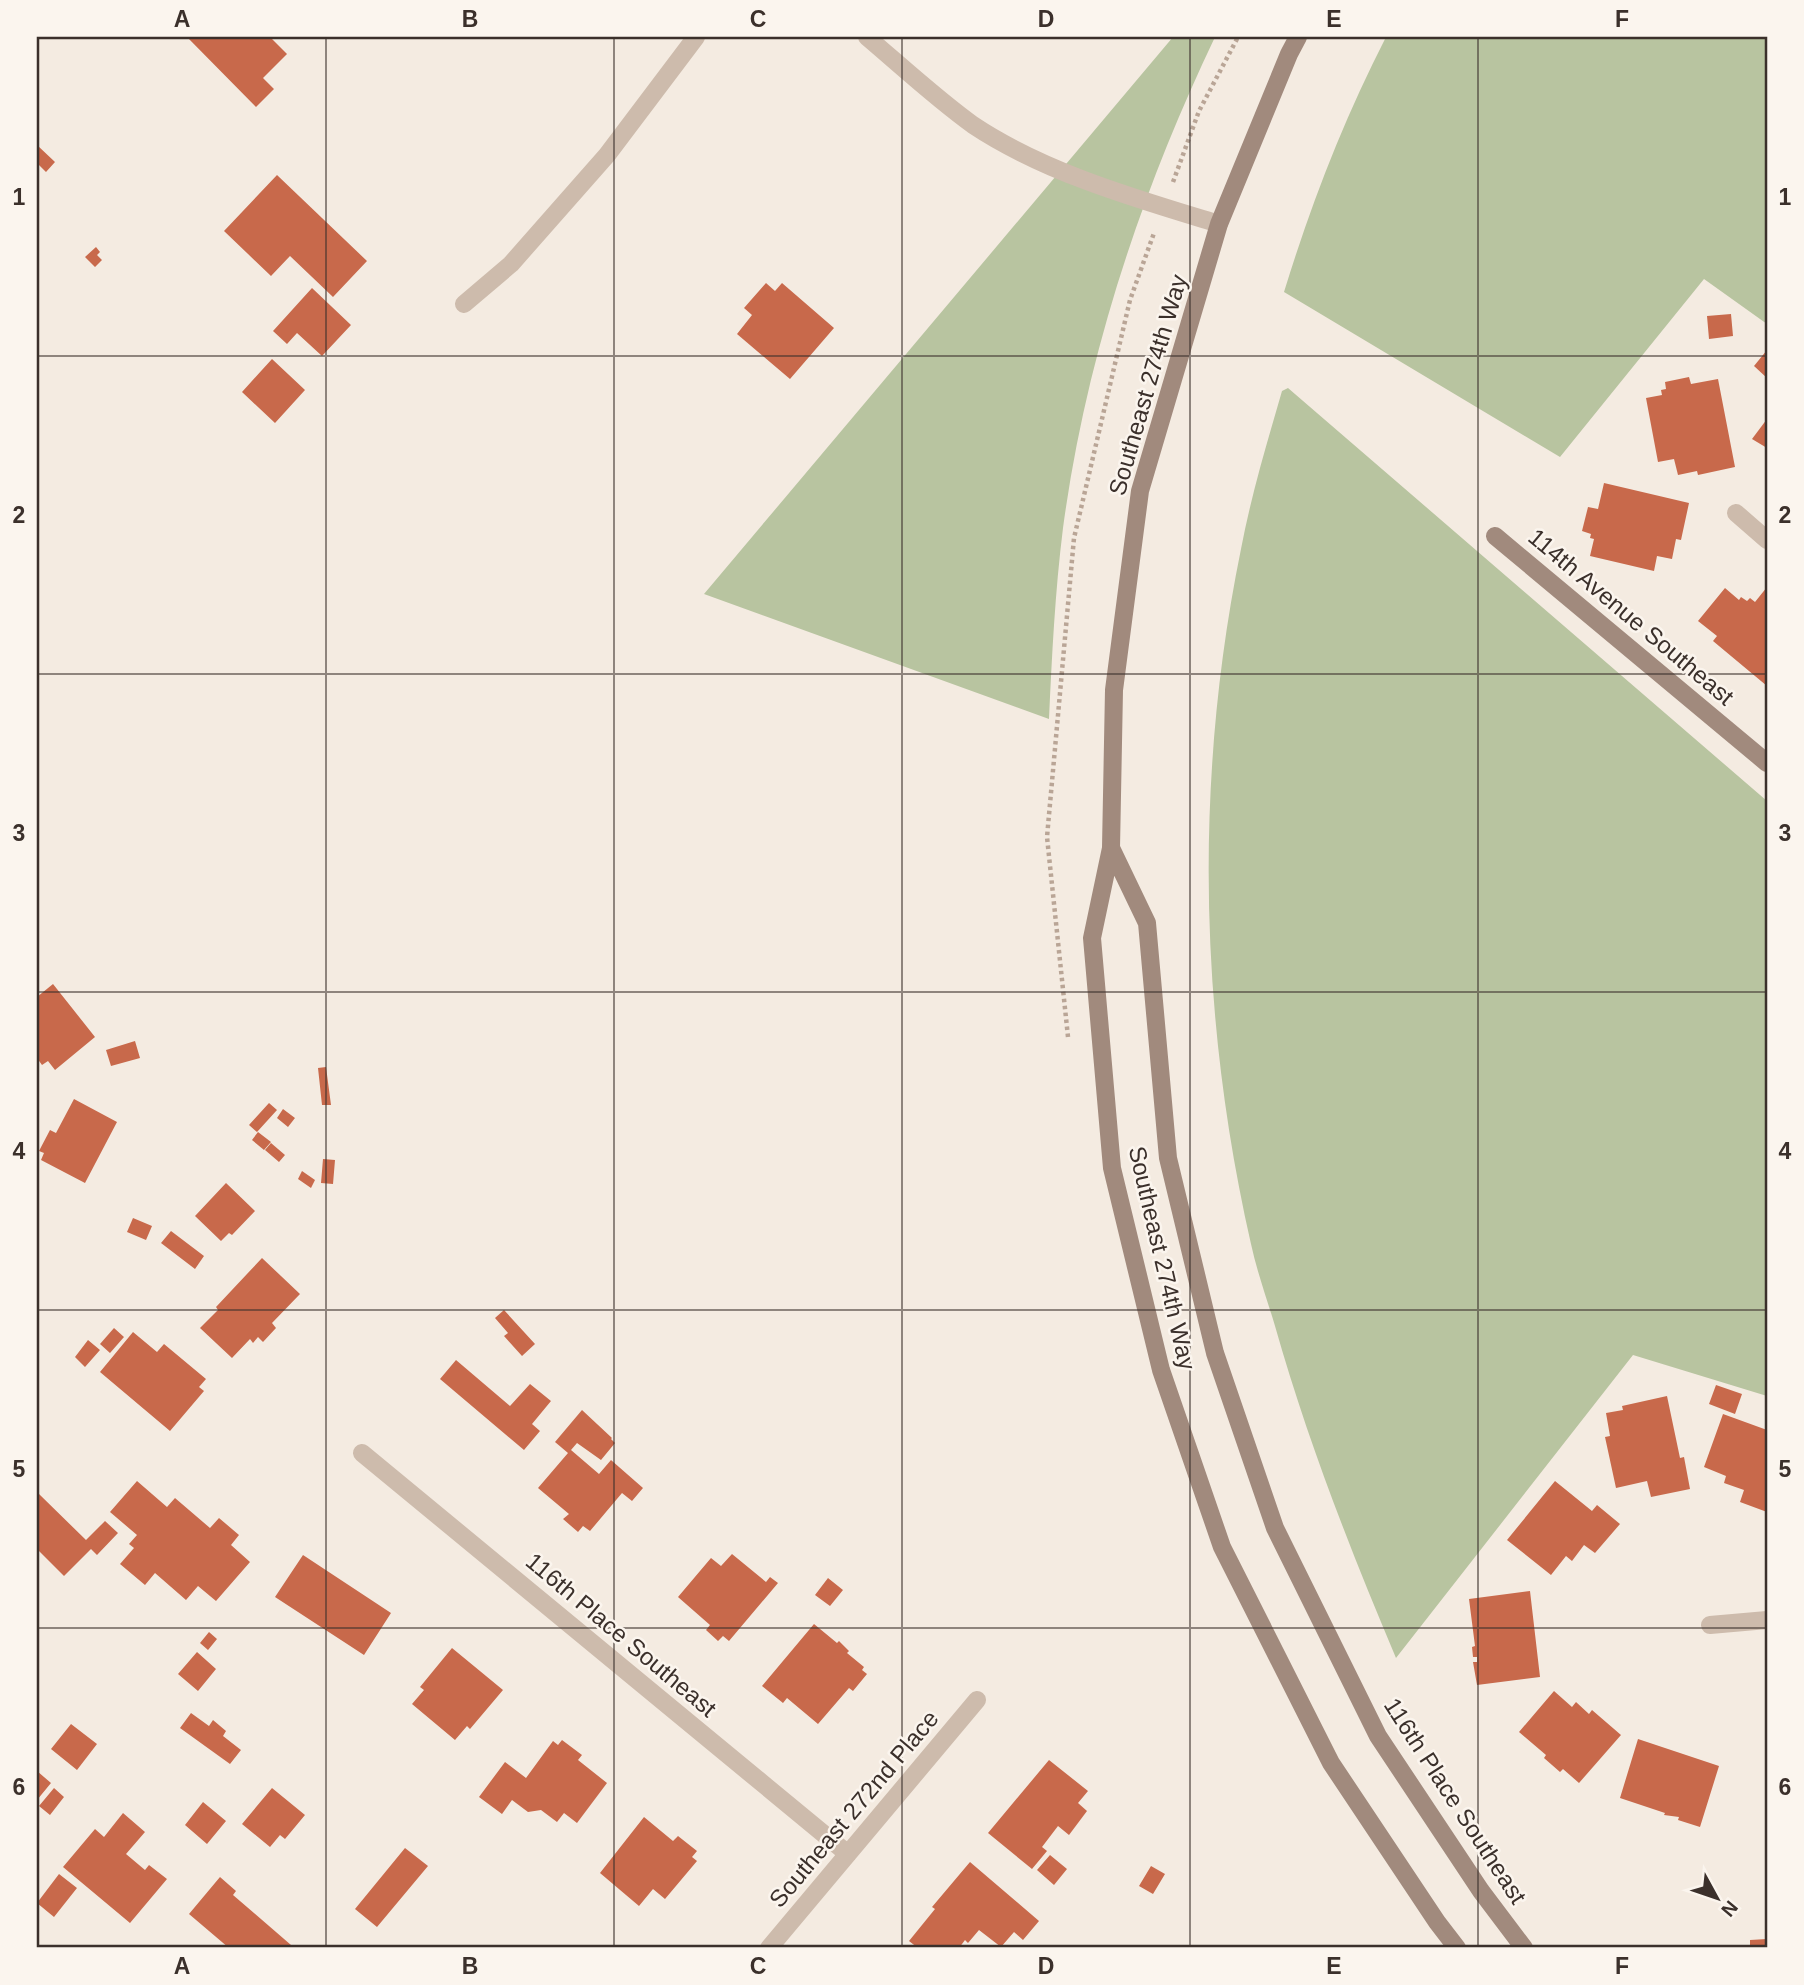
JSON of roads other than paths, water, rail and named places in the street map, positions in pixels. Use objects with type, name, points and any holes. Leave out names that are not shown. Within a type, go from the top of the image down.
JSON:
[{"type":"main road","name":"Southeast 274th Way","points":[[1298,37],[1219,224],[1140,491],[1114,690],[1111,848],[1092,938],[1112,1168],[1161,1370],[1222,1547],[1331,1763],[1457,1948]]},
{"type":"main road","name":"114th Avenue Southeast","points":[[1495,536],[1767,763]]},
{"type":"main road","name":"Southeast 274th Way","points":[[1111,848],[1147,923],[1168,1158],[1215,1353],[1275,1528]]},
{"type":"main road","name":"116th Place Southeast","points":[[1275,1528],[1378,1736],[1480,1891],[1524,1948]]},
{"type":"street","points":[[464,304],[511,264],[598,165],[696,37]]},
{"type":"street","points":[[867,37],[973,125],[1044,164],[1219,224]]},
{"type":"street","points":[[1736,513],[1767,540]]},
{"type":"street","name":"116th Place Southeast","points":[[362,1453],[848,1854]]},
{"type":"street","points":[[1710,1625],[1767,1620]]},
{"type":"street","name":"Southeast 272nd Place","points":[[769,1948],[977,1700]]}]
